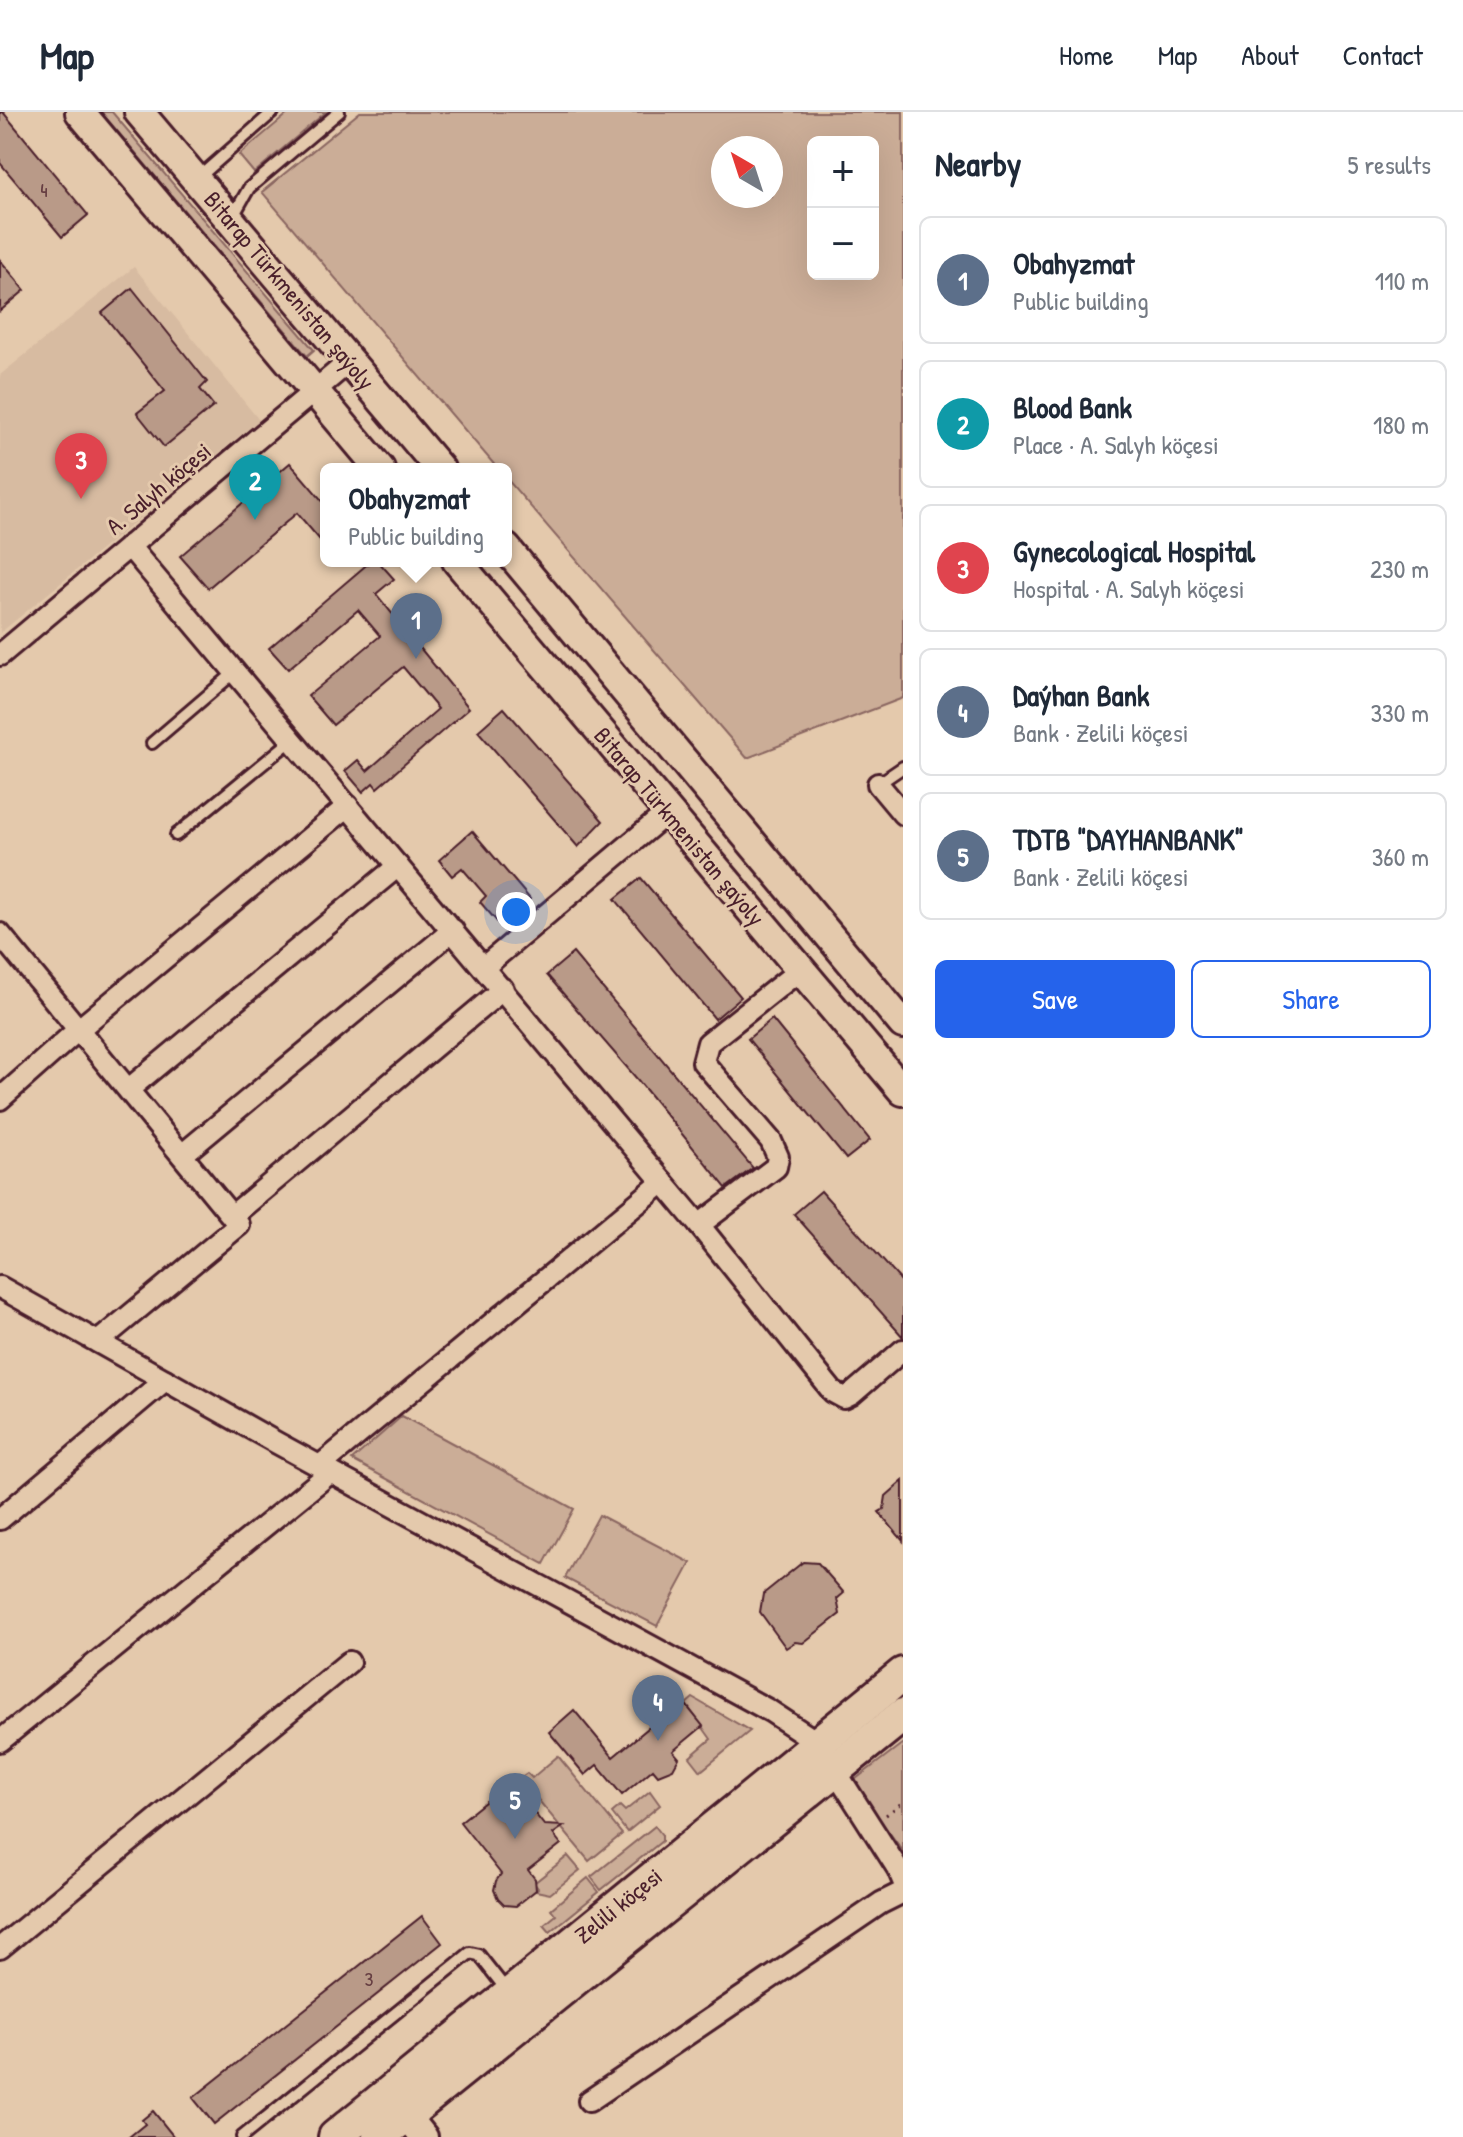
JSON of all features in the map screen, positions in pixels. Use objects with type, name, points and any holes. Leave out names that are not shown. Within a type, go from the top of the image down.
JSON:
[{"type":"main road","name":"Bitarap Türkmenistan şaýoly","points":[[80,112],[375,463]]},
{"type":"main road","name":"Bitarap Türkmenistan şaýoly","points":[[139,112],[435,463]]},
{"type":"main road","name":"Bitarap Türkmenistan şaýoly","points":[[512,555],[903,1024]]},
{"type":"main road","name":"Bitarap Türkmenistan şaýoly","points":[[462,567],[903,1091]]},
{"type":"main road","name":"Zelili köçesi","points":[[379,2137],[826,1755],[903,1674]]},
{"type":"main road","name":"Zelili köçesi","points":[[335,2137],[406,2115],[510,1993],[826,1755],[903,1715]]},
{"type":"street","name":"A. Salyh köçesi","points":[[0,655],[350,361]]},
{"type":"street","points":[[129,546],[503,989],[833,1392],[844,1398],[852,1394],[903,1350]]},
{"type":"street","points":[[878,784],[903,814]]},
{"type":"street","points":[[0,1099],[79,1029],[348,806]]},
{"type":"street","points":[[484,967],[668,812]]},
{"type":"street","points":[[129,1089],[398,866]]},
{"type":"street","points":[[182,1155],[453,930]]},
{"type":"street","points":[[0,934],[239,1225],[98,1342]]},
{"type":"street","points":[[699,1225],[776,1167],[778,1157],[771,1141],[703,1062],[708,1043],[801,969]]},
{"type":"street","points":[[232,1216],[503,989]]},
{"type":"street","points":[[0,1741],[663,1182]]},
{"type":"street","points":[[4,1294],[98,1342],[757,1703],[826,1755],[903,1881]]},
{"type":"street","points":[[0,1519],[165,1380]]},
{"type":"street","points":[[0,1948],[349,1662]]},
{"type":"street","points":[[589,2101],[881,1903],[903,1892]]},
{"type":"lane","points":[[197,179],[273,112]]},
{"type":"lane","points":[[231,220],[249,188],[339,112]]},
{"type":"lane","points":[[152,743],[235,672]]},
{"type":"lane","points":[[176,835],[292,740]]},
{"type":"lane","points":[[878,784],[903,767]]},
{"type":"lane","points":[[242,2137],[470,1953],[479,1955],[510,1993]]},
{"type":"shaded area","points":[[101,112],[112,112],[314,350],[307,356]]},
{"type":"shaded area","points":[[290,112],[326,112],[254,173],[239,155]]},
{"type":"shaded area","points":[[360,112],[903,112],[903,698],[747,758],[512,485],[512,463],[493,463],[262,192]]},
{"type":"shaded area","points":[[134,267],[259,420],[0,633],[0,375]]},
{"type":"shaded area","points":[[402,1416],[574,1509],[544,1564],[352,1460]]},
{"type":"shaded area","points":[[599,1515],[691,1563],[657,1626],[565,1578]]},
{"type":"shaded area","points":[[693,1698],[750,1731],[701,1771],[690,1757],[711,1739],[686,1704]]},
{"type":"shaded area","points":[[903,1743],[903,1851],[852,1782]]},
{"type":"shaded area","points":[[558,1756],[622,1834],[589,1861],[520,1778],[527,1773],[532,1778]]},
{"type":"shaded area","points":[[650,1791],[660,1805],[627,1832],[612,1813],[620,1806],[625,1811]]},
{"type":"shaded area","points":[[655,1826],[662,1835],[662,1841],[601,1890],[591,1877]]},
{"type":"shaded area","points":[[568,1856],[580,1870],[550,1894],[536,1891],[538,1888],[534,1883]]},
{"type":"shaded area","points":[[588,1878],[599,1892],[550,1932],[544,1925],[556,1915],[551,1909]]},
{"type":"building","points":[[0,112],[88,215],[62,237],[0,163]]},
{"type":"building","points":[[0,260],[25,290],[0,311]]},
{"type":"building","points":[[132,288],[207,382],[200,389],[214,406],[164,447],[137,413],[165,391],[102,313]]},
{"type":"building","points":[[290,463],[320,498],[320,540],[297,513],[208,588],[180,556]]},
{"type":"building","points":[[364,567],[383,567],[394,579],[376,594],[469,708],[377,788],[373,783],[363,792],[345,771],[358,760],[367,771],[438,709],[403,667],[333,725],[308,696],[380,636],[358,610],[288,669],[269,648]]},
{"type":"building","points":[[504,708],[603,821],[578,847],[478,731]]},
{"type":"building","points":[[472,831],[530,899],[500,925],[480,902],[486,896],[462,868],[452,876],[439,860]]},
{"type":"building","points":[[641,878],[741,997],[715,1019],[615,899]]},
{"type":"building","points":[[573,953],[753,1168],[726,1188],[547,975]]},
{"type":"building","points":[[772,1019],[870,1140],[846,1159],[748,1039]]},
{"type":"building","points":[[821,1191],[903,1283],[903,1337],[794,1214]]},
{"type":"building","points":[[903,1481],[903,1541],[879,1512],[884,1509],[886,1496]]},
{"type":"building","points":[[803,1562],[818,1563],[844,1593],[837,1599],[840,1614],[803,1643],[795,1642],[786,1648],[760,1612],[763,1594]]},
{"type":"building","points":[[682,1700],[703,1726],[673,1751],[679,1758],[673,1769],[658,1775],[653,1769],[622,1795],[597,1765],[585,1775],[549,1732],[574,1710],[613,1757]]},
{"type":"building","points":[[510,1782],[544,1825],[564,1826],[553,1834],[561,1844],[528,1870],[535,1879],[536,1890],[516,1906],[504,1905],[498,1899],[494,1890],[501,1874],[460,1822]]},
{"type":"building","points":[[422,1916],[442,1943],[214,2124],[193,2098]]},
{"type":"building","points":[[153,2111],[174,2137],[129,2137],[145,2124],[142,2120]]},
{"type":"place","name":"Gynecological Hospital","points":[[81,499]]},
{"type":"place","name":"Blood Bank","points":[[255,520]]},
{"type":"place","name":"Obahyzmat","points":[[416,659]]},
{"type":"place","name":"Daýhan Bank","points":[[658,1741]]},
{"type":"place","name":"TDTB \"DAYHANBANK\"","points":[[515,1839]]}]
